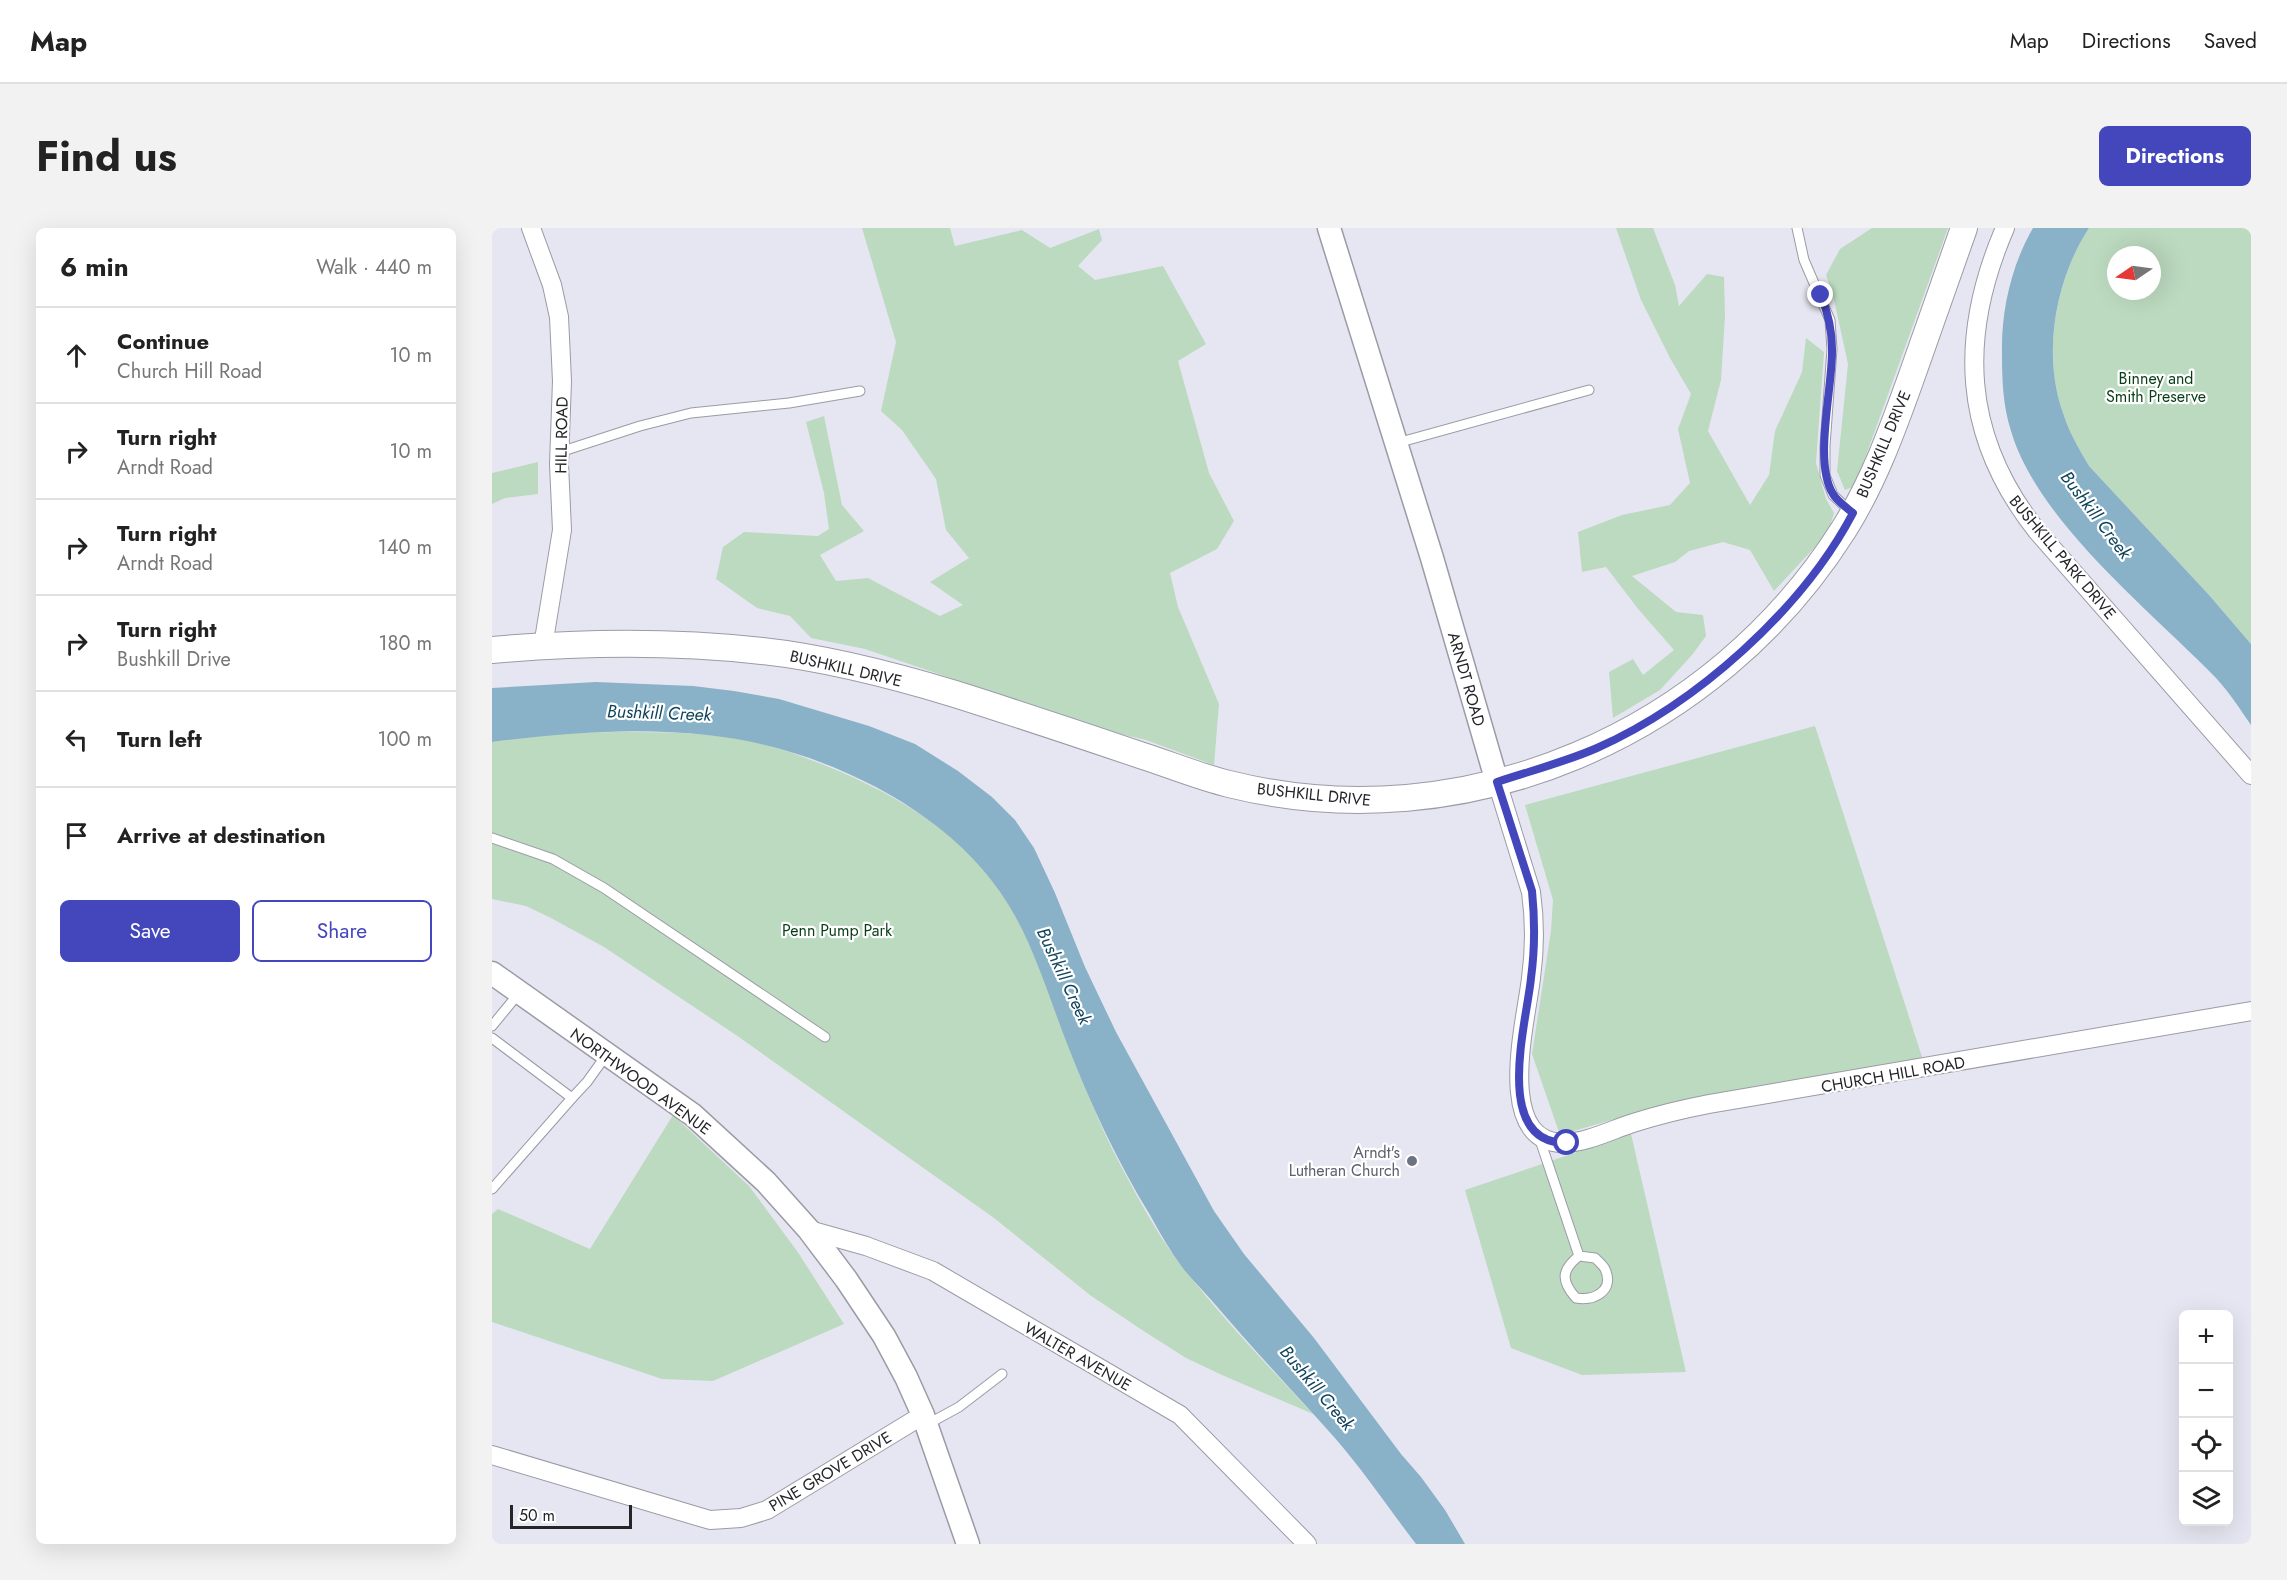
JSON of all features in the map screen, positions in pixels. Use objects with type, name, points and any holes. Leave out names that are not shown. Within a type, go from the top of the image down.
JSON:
[{"type":"main road","name":"BUSHKILL DRIVE","points":[[492,650],[543,646],[678,644],[762,651],[864,669],[953,694],[1228,784],[1276,793],[1360,801],[1386,800],[1420,798],[1497,782],[1596,748],[1652,719],[1705,682],[1748,646],[1785,607],[1826,555],[1853,513],[1879,461],[1964,228]]},
{"type":"street","name":"HILL ROAD","points":[[531,228],[552,285],[559,317],[562,381],[560,452],[562,530],[543,646]]},
{"type":"street","name":"ARNDT ROAD","points":[[1329,228],[1532,891],[1533,955],[1521,1042],[1519,1078],[1522,1107],[1532,1127],[1539,1135]]},
{"type":"street","name":"BUSHKILL PARK DRIVE","points":[[2005,228],[1984,284],[1976,328],[1974,364],[1981,423],[1998,471],[2008,492],[2037,531],[2251,775]]},
{"type":"street","name":"NORTHWOOD AVENUE","points":[[492,973],[666,1095],[724,1142],[766,1182],[809,1230],[846,1279],[884,1336],[906,1377],[924,1420],[968,1544]]},
{"type":"street","name":"CHURCH HILL ROAD","points":[[1539,1135],[1554,1142],[1576,1141],[1659,1115],[1709,1104],[2251,1011]]},
{"type":"street","name":"WALTER AVENUE","points":[[809,1230],[866,1246],[933,1271],[1180,1415],[1307,1544]]},
{"type":"street","name":"PINE GROVE DRIVE","points":[[492,1455],[710,1520],[741,1518],[767,1510],[924,1420]]},
{"type":"lane","points":[[1797,228],[1804,260],[1830,320],[1832,349],[1824,446],[1826,476],[1833,495],[1853,513]]},
{"type":"lane","points":[[1396,443],[1588,390]]},
{"type":"lane","points":[[560,452],[640,426],[691,413],[789,403],[860,391]]},
{"type":"lane","points":[[492,838],[552,859],[604,888],[825,1037]]},
{"type":"lane","points":[[492,1026],[519,993]]},
{"type":"lane","points":[[492,1038],[572,1098]]},
{"type":"lane","points":[[492,1189],[587,1082],[607,1054]]},
{"type":"lane","points":[[1539,1135],[1579,1256]]},
{"type":"lane","points":[[1579,1256],[1595,1258],[1605,1269],[1607,1283],[1600,1295],[1588,1300],[1576,1298],[1566,1288],[1564,1275],[1570,1263],[1579,1256]]},
{"type":"lane","points":[[924,1420],[959,1407],[1002,1374]]},
{"type":"green space","points":[[862,228],[950,228],[955,246],[1022,230],[1050,248],[1099,229],[1102,240],[1078,266],[1095,280],[1163,266],[1206,344],[1178,361],[1209,473],[1234,521],[1217,549],[1170,573],[1178,607],[1219,704],[1214,765],[1146,740],[1108,731],[865,649],[811,638],[790,616],[757,608],[716,579],[723,547],[744,532],[818,536],[829,529],[824,493],[806,422],[824,416],[842,505],[864,531],[820,555],[836,581],[868,578],[940,616],[963,605],[930,582],[969,558],[946,530],[936,479],[902,430],[881,411],[896,342]]},
{"type":"green space","points":[[1616,228],[1653,228],[1675,285],[1679,306],[1707,274],[1724,277],[1725,316],[1721,380],[1708,431],[1750,505],[1769,475],[1775,431],[1802,372],[1806,338],[1824,352],[1816,463],[1826,499],[1834,513],[1828,533],[1774,591],[1750,550],[1723,542],[1689,551],[1675,562],[1632,576],[1676,612],[1703,615],[1706,636],[1660,690],[1613,718],[1609,672],[1633,659],[1643,675],[1674,650],[1606,567],[1582,572],[1578,532],[1622,515],[1670,505],[1690,483],[1678,429],[1691,394],[1641,300]]},
{"type":"green space","points":[[1872,228],[1948,228],[1855,486],[1845,490],[1837,471],[1848,364],[1833,295],[1826,275],[1840,249]]},
{"type":"green space","name":"Binney and Smith Preserve","points":[[2089,228],[2251,228],[2251,644],[2209,595],[2089,466],[2068,427],[2057,390],[2053,367],[2053,342],[2060,294],[2077,248]]},
{"type":"green space","points":[[538,462],[538,494],[505,498],[492,504],[492,473]]},
{"type":"green space","points":[[1815,726],[1923,1060],[1673,1102],[1560,1135],[1532,1054],[1551,931],[1553,900],[1525,805]]},
{"type":"green space","name":"Penn Pump Park","points":[[618,732],[721,736],[764,744],[802,756],[855,778],[907,805],[931,821],[974,859],[1009,905],[1025,936],[1105,1134],[1158,1233],[1215,1307],[1313,1414],[1186,1358],[1090,1295],[994,1218],[736,1035],[604,947],[526,906],[492,899],[492,742],[565,733]]},
{"type":"green space","points":[[673,1115],[749,1186],[797,1251],[844,1324],[713,1381],[662,1379],[492,1322],[492,1214],[498,1209],[590,1249]]},
{"type":"green space","points":[[1631,1134],[1686,1372],[1582,1375],[1511,1348],[1465,1190]]},
{"type":"water","name":"Bushkill Creek","points":[[2033,228],[2089,228],[2077,248],[2068,271],[2055,318],[2053,367],[2063,413],[2071,434],[2089,466],[2209,595],[2251,644],[2251,725],[2216,678],[2129,594],[2070,531],[2045,498],[2025,465],[2006,412],[2002,338],[2013,273]]},
{"type":"water","name":"Bushkill Creek","points":[[596,682],[693,686],[779,699],[869,726],[915,744],[958,771],[992,797],[1015,820],[1034,848],[1085,967],[1116,1032],[1214,1211],[1244,1254],[1314,1338],[1401,1454],[1421,1477],[1445,1510],[1465,1544],[1416,1544],[1345,1450],[1182,1267],[1126,1174],[1105,1132],[1018,921],[983,869],[951,838],[916,811],[876,787],[792,752],[749,741],[653,731],[572,734],[492,742],[492,688]]},
{"type":"place","name":"Arndt's Lutheran Church","points":[[1412,1161]]},
{"type":"route","points":[[1567,1143],[1554,1142],[1539,1135],[1526,1118],[1519,1093],[1520,1056],[1531,980],[1534,910],[1532,891],[1497,782],[1553,764],[1626,734],[1705,682],[1748,646],[1790,602],[1846,526],[1853,513],[1833,495],[1826,476],[1824,446],[1832,349],[1830,320],[1821,295]]}]
